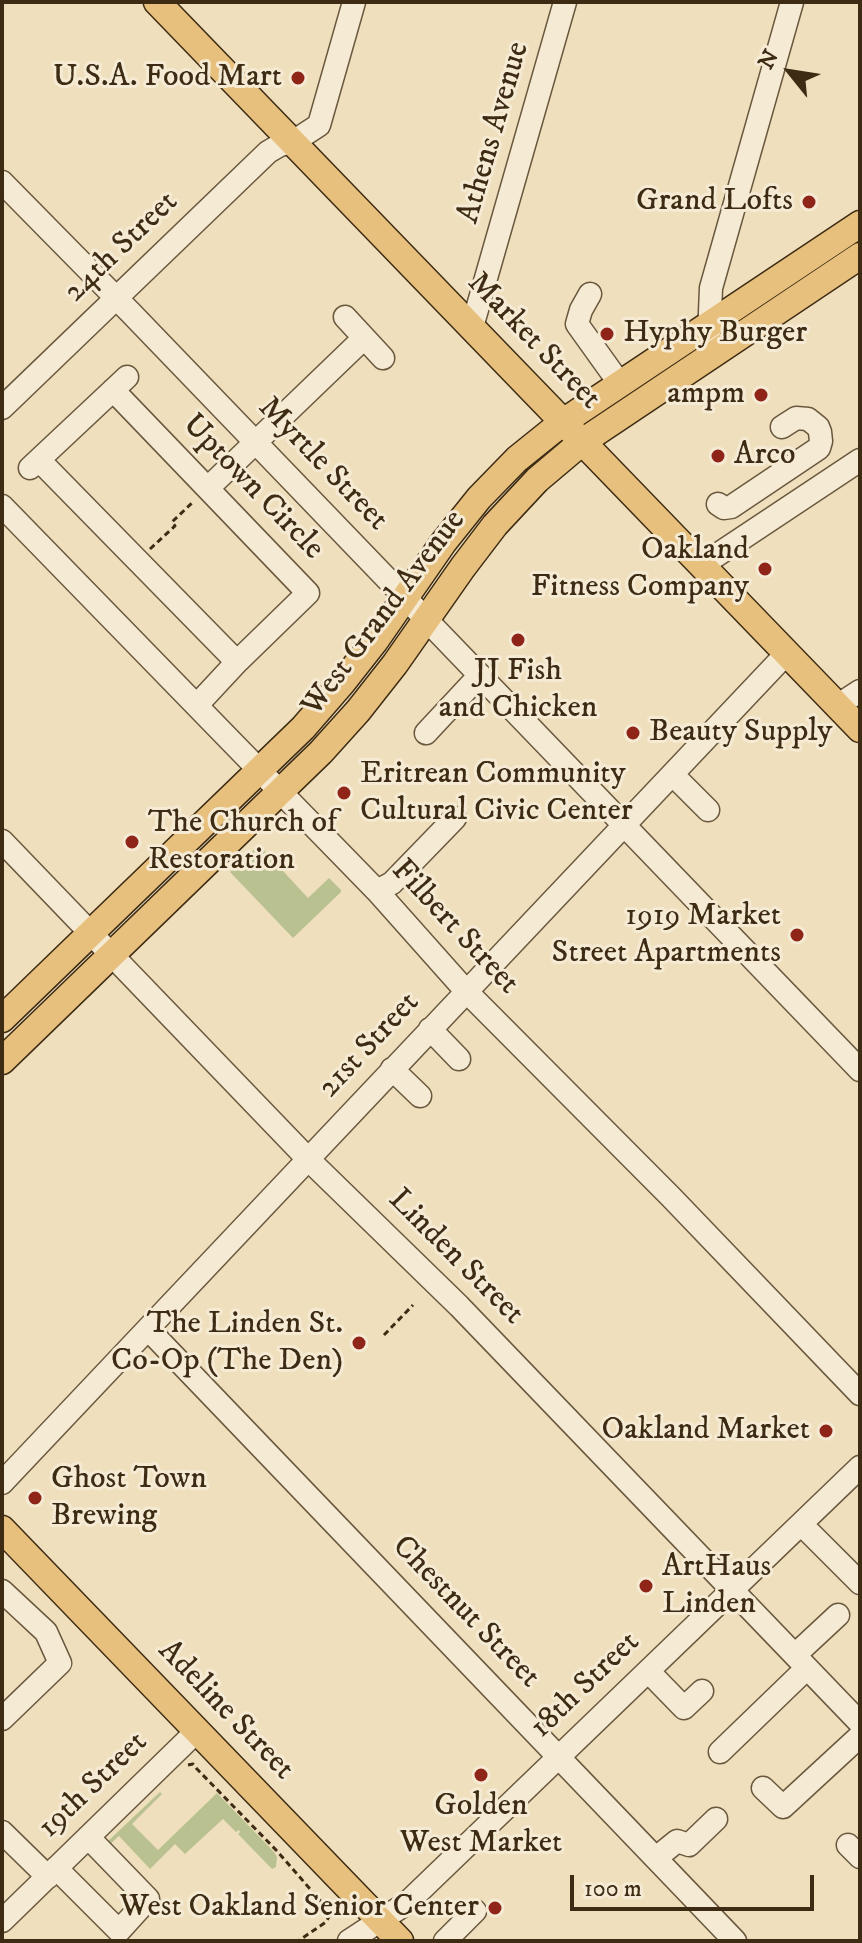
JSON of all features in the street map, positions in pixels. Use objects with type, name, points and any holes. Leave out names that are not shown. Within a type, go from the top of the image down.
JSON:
[{"type":"main road","name":"Market Street","points":[[157,2],[860,729]]},
{"type":"main road","name":"West Grand Avenue","points":[[2,1019],[303,728],[342,683],[443,543],[479,498],[517,459],[563,422],[860,224]]},
{"type":"main road","name":"West Grand Avenue","points":[[2,1061],[321,752],[395,664],[495,525],[537,480],[582,442],[860,256]]},
{"type":"main road","name":"Adeline Street","points":[[2,1529],[400,1941]]},
{"type":"street","name":"24th Street","points":[[2,408],[268,152],[293,142],[319,125],[354,2]]},
{"type":"street","name":"Athens Avenue","points":[[472,327],[565,2]]},
{"type":"street","points":[[708,357],[711,288],[792,2]]},
{"type":"street","name":"Myrtle Street","points":[[2,182],[860,1070]]},
{"type":"street","points":[[590,294],[577,324],[620,384]]},
{"type":"street","points":[[345,317],[383,358]]},
{"type":"street","points":[[208,488],[364,338]]},
{"type":"street","name":"Uptown Circle","points":[[197,705],[308,593],[208,488],[120,383],[35,464],[138,561],[237,662]]},
{"type":"street","points":[[718,504],[724,508],[731,507],[819,448],[820,432],[808,419],[796,418],[782,427]]},
{"type":"street","points":[[702,565],[860,460]]},
{"type":"street","name":"Filbert Street","points":[[2,506],[377,891],[466,991],[671,1197],[860,1394]]},
{"type":"street","name":"21st Street","points":[[2,1483],[786,654]]},
{"type":"street","points":[[426,733],[480,675]]},
{"type":"street","points":[[837,706],[860,691]]},
{"type":"street","points":[[673,775],[708,810]]},
{"type":"street","points":[[377,891],[392,883],[455,818]]},
{"type":"street","name":"Linden Street","points":[[2,841],[308,1159],[459,1306],[801,1662],[856,1712]]},
{"type":"street","points":[[430,1029],[459,1059]]},
{"type":"street","points":[[392,1069],[420,1096]]},
{"type":"street","name":"Chestnut Street","points":[[148,1329],[735,1941]]},
{"type":"street","name":"18th Street","points":[[349,1941],[407,1903],[860,1467]]},
{"type":"street","points":[[801,1524],[860,1583]]},
{"type":"street","points":[[2,1591],[46,1632],[60,1663],[2,1719]]},
{"type":"street","points":[[720,1752],[801,1662],[838,1615]]},
{"type":"street","points":[[648,1671],[684,1708],[702,1691]]},
{"type":"street","name":"19th Street","points":[[2,1921],[197,1731]]},
{"type":"street","points":[[763,1788],[783,1807],[860,1736]]},
{"type":"street","points":[[656,1858],[677,1841],[689,1845],[716,1819]]},
{"type":"street","points":[[2,1832],[119,1931],[148,1899],[88,1837]]},
{"type":"street","points":[[445,1941],[475,1911]]},
{"type":"path","points":[[138,561],[175,526],[172,522],[208,488]]},
{"type":"path","points":[[384,1335],[413,1305]]},
{"type":"path","points":[[185,1767],[193,1764],[277,1851],[331,1913],[326,1922],[298,1941]]},
{"type":"green space","points":[[259,845],[308,898],[329,878],[341,890],[293,938],[230,872]]},
{"type":"green space","points":[[160,1792],[162,1794],[132,1824],[158,1850],[217,1793],[274,1852],[276,1867],[272,1869],[238,1834],[239,1830],[236,1832],[223,1819],[185,1854],[175,1844],[150,1869],[119,1836],[109,1845],[106,1843]]},
{"type":"place","name":"U.S.A. Food Mart","points":[[298,78]]},
{"type":"place","name":"Grand Lofts","points":[[809,202]]},
{"type":"place","name":"Hyphy Burger","points":[[607,334]]},
{"type":"place","name":"ampm","points":[[761,395]]},
{"type":"place","name":"Arco","points":[[718,456]]},
{"type":"place","name":"Oakland Fitness Company","points":[[765,569]]},
{"type":"place","name":"JJ Fish and Chicken","points":[[518,640]]},
{"type":"place","name":"Beauty Supply","points":[[633,733]]},
{"type":"place","name":"Eritrean Community Cultural Civic Center","points":[[344,793]]},
{"type":"place","name":"The Church of Restoration","points":[[132,842]]},
{"type":"place","name":"1919 Market Street Apartments","points":[[797,935]]},
{"type":"place","name":"The Linden St. Co-Op (The Den)","points":[[359,1343]]},
{"type":"place","name":"Oakland Market","points":[[826,1431]]},
{"type":"place","name":"Ghost Town Brewing","points":[[35,1498]]},
{"type":"place","name":"ArtHaus Linden","points":[[646,1586]]},
{"type":"place","name":"Golden West Market","points":[[481,1775]]},
{"type":"place","name":"West Oakland Senior Center","points":[[495,1908]]}]
